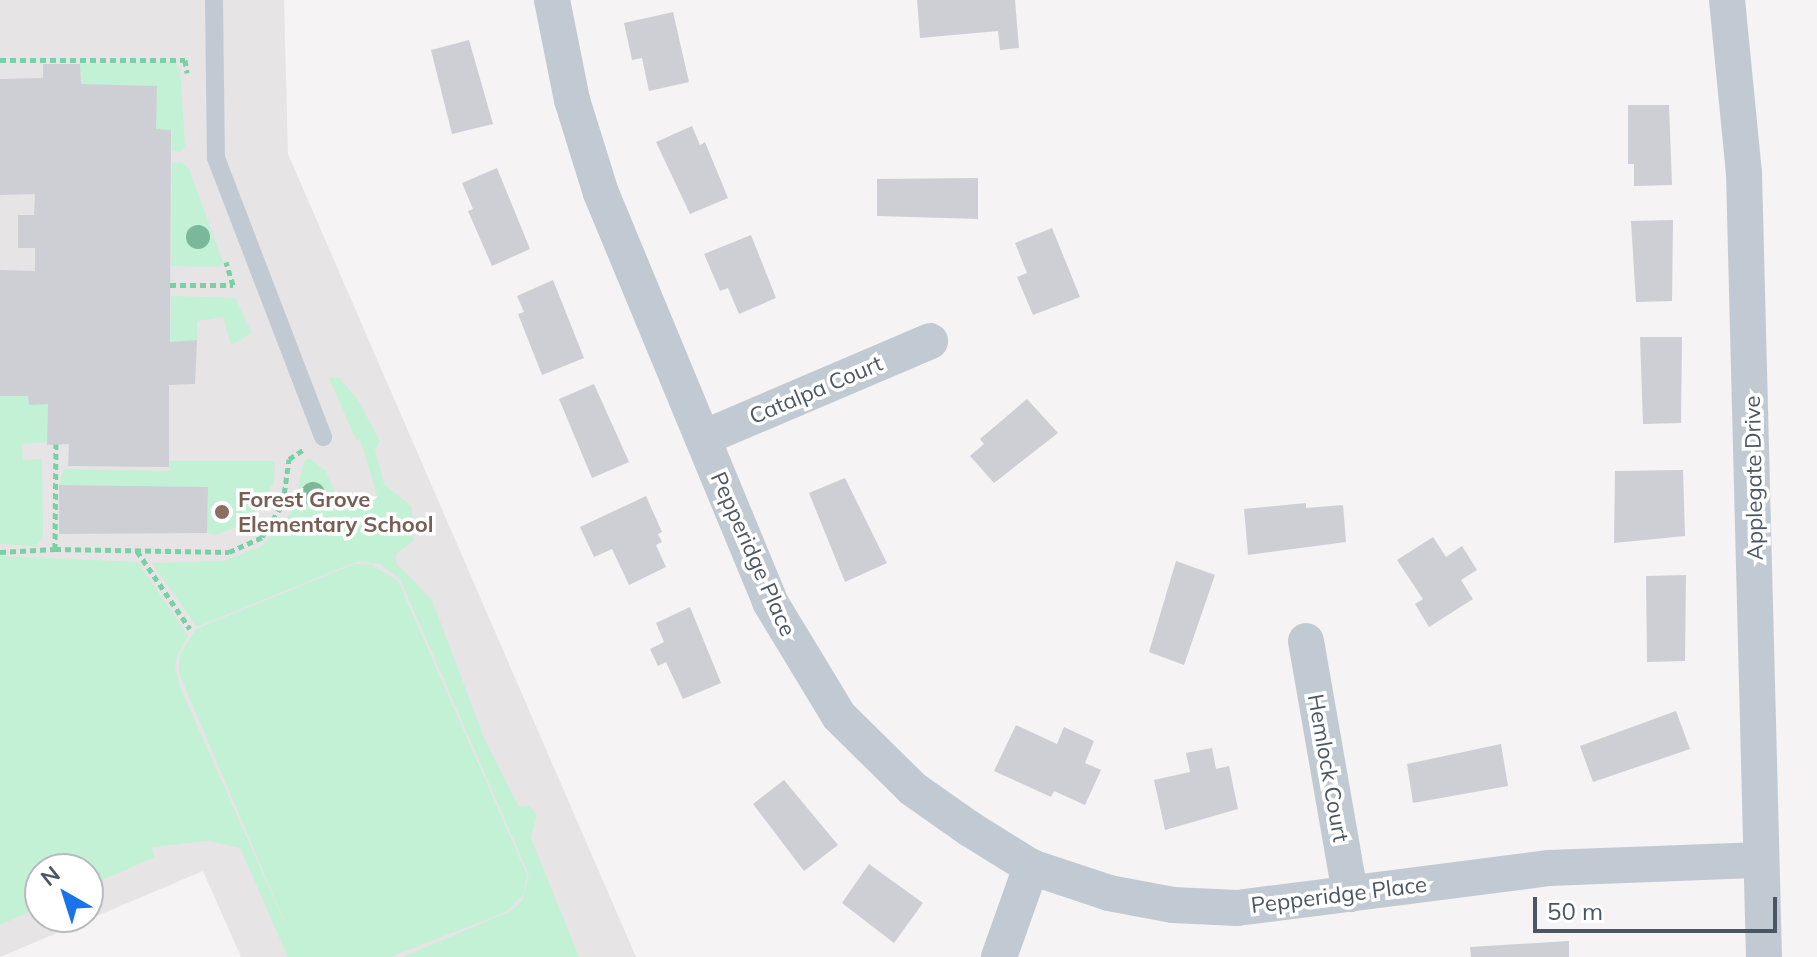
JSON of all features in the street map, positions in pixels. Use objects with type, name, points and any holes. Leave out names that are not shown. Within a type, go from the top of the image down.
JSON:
[{"type":"street","name":"Pepperidge Place","points":[[552,0],[572,100],[601,193],[770,602],[839,716],[913,789],[1031,867],[1109,893],[1173,905],[1237,908],[1549,868],[1761,860]]},
{"type":"street","name":"Applegate Drive","points":[[1727,0],[1744,173],[1764,957]]},
{"type":"street","name":"Catalpa Court","points":[[703,438],[930,341]]},
{"type":"street","name":"Hemlock Court","points":[[1306,641],[1350,894]]},
{"type":"street","points":[[999,957],[1031,867]]},
{"type":"lane","points":[[214,0],[216,158],[225,193],[323,437]]},
{"type":"path","points":[[0,60],[185,60],[187,74]]},
{"type":"path","points":[[55,549],[56,444]]},
{"type":"path","points":[[0,552],[55,549],[229,552],[262,537],[283,503],[289,459]]},
{"type":"path","points":[[137,551],[190,629]]},
{"type":"shaded area","name":"Forest Grove Elementary School","points":[[0,0],[284,0],[288,154],[636,957],[241,957],[203,871],[104,913],[104,853],[24,853],[24,933],[57,933],[0,957]]},
{"type":"green space","points":[[174,62],[180,68],[185,146],[180,152],[172,151],[171,130],[156,129],[81,84],[80,64]]},
{"type":"green space","points":[[182,162],[189,169],[223,262],[219,267],[171,266],[172,163]]},
{"type":"green space","points":[[171,296],[235,298],[252,333],[231,345],[223,317],[197,321],[197,340],[170,342]]},
{"type":"green space","points":[[329,378],[339,378],[358,400],[380,441],[375,449],[384,484],[412,507],[413,541],[396,554],[396,563],[432,600],[484,738],[518,806],[529,806],[537,815],[531,838],[579,957],[403,957],[511,911],[522,901],[529,875],[400,579],[380,564],[358,561],[197,627],[152,563],[224,561],[262,546],[292,512],[304,461],[309,458],[326,471],[342,510],[377,495],[360,439],[356,440]]},
{"type":"green space","points":[[0,396],[28,396],[29,404],[48,404],[47,442],[22,444],[23,460],[42,459],[43,537],[36,546],[0,544]]},
{"type":"green space","points":[[169,461],[275,461],[274,482],[249,521],[216,535],[207,533],[208,487],[59,485],[64,469],[169,471]]},
{"type":"green space","points":[[0,556],[138,562],[188,636],[177,656],[175,667],[180,687],[295,946],[179,673],[180,654],[196,629],[354,564],[372,565],[398,581],[527,875],[523,895],[506,912],[390,957],[288,957],[240,848],[208,841],[151,847],[155,857],[104,879],[104,853],[24,853],[24,914],[0,925]]},
{"type":"building","points":[[917,0],[1015,0],[1019,48],[1000,50],[998,31],[920,38]]},
{"type":"building","points":[[673,12],[689,82],[649,91],[642,58],[632,60],[624,23]]},
{"type":"building","points":[[469,40],[493,124],[452,134],[431,50]]},
{"type":"building","points":[[43,64],[80,64],[81,84],[157,86],[156,129],[171,130],[170,342],[197,340],[195,384],[169,385],[169,467],[68,466],[69,444],[47,445],[48,404],[29,405],[28,396],[0,396],[0,270],[35,271],[35,248],[18,248],[18,215],[34,215],[35,194],[0,195],[0,79],[43,78]]},
{"type":"building","points":[[1628,105],[1669,105],[1672,185],[1634,186],[1634,164],[1628,164]]},
{"type":"building","points":[[692,126],[700,145],[705,142],[728,198],[690,214],[656,142]]},
{"type":"building","points":[[497,168],[530,249],[492,266],[468,211],[473,209],[462,183]]},
{"type":"building","points":[[978,178],[978,219],[877,216],[877,179]]},
{"type":"building","points":[[1673,220],[1672,301],[1636,302],[1631,221]]},
{"type":"building","points":[[1052,228],[1080,297],[1033,315],[1017,277],[1027,273],[1015,243]]},
{"type":"building","points":[[751,235],[776,298],[739,314],[728,288],[720,291],[704,254]]},
{"type":"building","points":[[553,280],[584,358],[542,375],[518,314],[524,312],[517,296]]},
{"type":"building","points":[[1640,337],[1682,337],[1681,423],[1643,424]]},
{"type":"building","points":[[594,384],[629,462],[592,478],[559,399]]},
{"type":"building","points":[[1027,399],[1058,433],[994,483],[970,456],[984,444],[980,439]]},
{"type":"building","points":[[1683,470],[1685,536],[1614,543],[1615,471]]},
{"type":"building","points":[[845,478],[887,563],[845,582],[809,493]]},
{"type":"building","points":[[59,485],[208,487],[207,533],[59,534]]},
{"type":"building","points":[[646,496],[662,532],[658,534],[662,542],[656,545],[666,567],[629,585],[612,549],[594,557],[580,527]]},
{"type":"building","points":[[1306,503],[1306,508],[1343,505],[1346,542],[1248,555],[1244,509]]},
{"type":"building","points":[[1433,537],[1446,557],[1462,546],[1477,570],[1461,580],[1473,599],[1429,627],[1415,604],[1423,599],[1397,560]]},
{"type":"building","points":[[1176,561],[1215,575],[1184,665],[1149,652]]},
{"type":"building","points":[[1686,575],[1685,661],[1647,662],[1646,576]]},
{"type":"building","points":[[690,607],[721,683],[683,699],[666,662],[658,666],[650,649],[664,642],[656,623]]},
{"type":"building","points":[[1676,711],[1690,749],[1593,782],[1580,746]]},
{"type":"building","points":[[1016,725],[1057,744],[1064,727],[1094,741],[1085,763],[1101,770],[1085,805],[1054,791],[1051,797],[994,771]]},
{"type":"building","points":[[1501,744],[1508,786],[1413,803],[1407,764]]},
{"type":"building","points":[[1212,748],[1216,769],[1229,766],[1238,809],[1165,830],[1154,780],[1190,772],[1186,753]]},
{"type":"building","points":[[784,780],[838,845],[804,871],[753,804]]},
{"type":"building","points":[[869,864],[923,903],[894,943],[842,903]]},
{"type":"building","points":[[1569,941],[1569,957],[1471,957],[1470,947]]},
{"type":"place","name":"Forest Grove Elementary School","points":[[222,512]]}]
